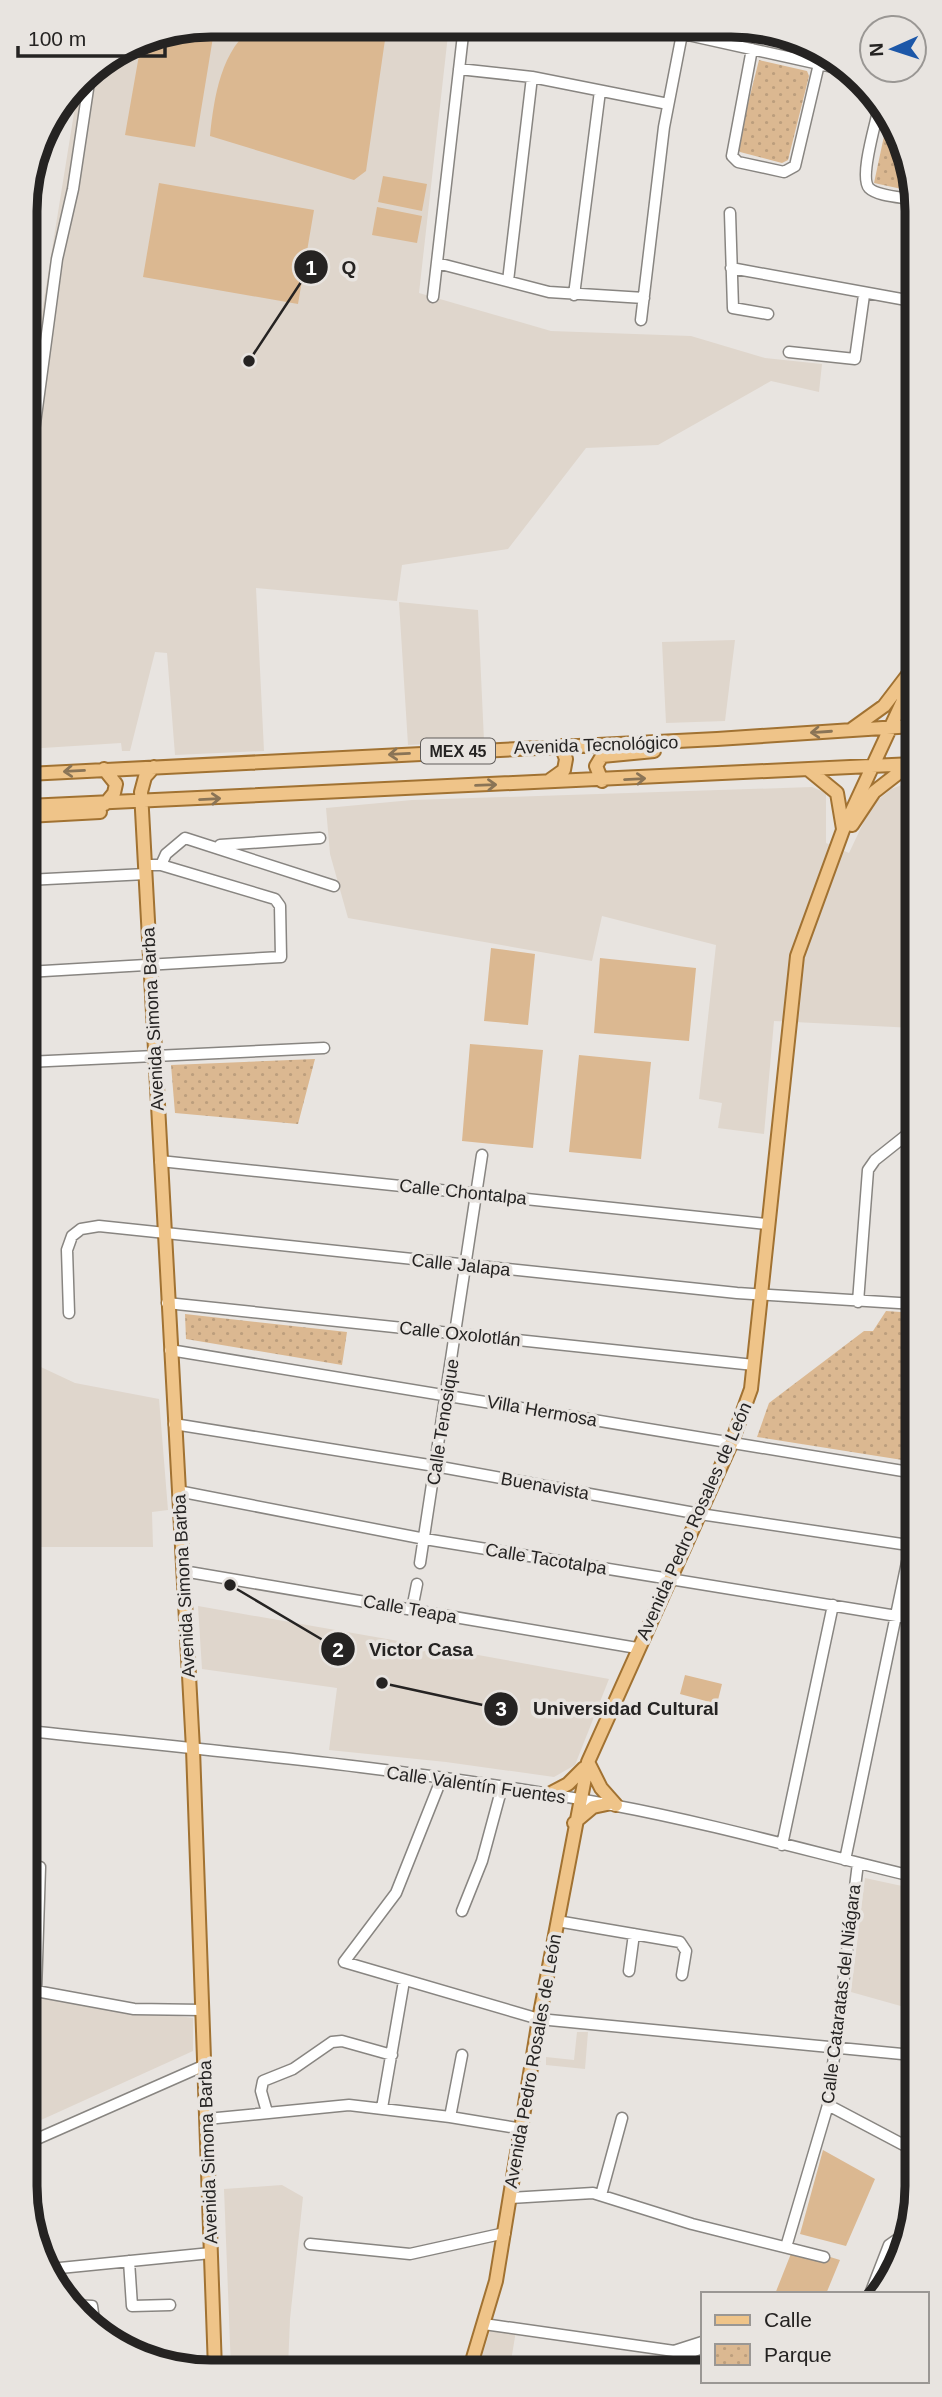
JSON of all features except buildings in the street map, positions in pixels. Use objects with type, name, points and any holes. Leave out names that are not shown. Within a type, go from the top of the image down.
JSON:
[{"type":"main road","points":[[850,730],[884,706],[905,678]]},
{"type":"main road","name":"Avenida Pedro Rosales de León","points":[[473,2360],[505,2234],[539,2020],[574,1823],[588,1762],[748,1402],[797,956],[843,830],[905,696]]},
{"type":"main road","name":"Avenida Tecnológico","points":[[37,773],[743,738],[905,727]]},
{"type":"main road","points":[[603,781],[597,771],[596,761],[609,753],[712,748],[743,738]]},
{"type":"main road","points":[[543,783],[564,770],[566,759],[561,746]]},
{"type":"main road","name":"Avenida Tecnológico","points":[[37,806],[603,781],[905,764]]},
{"type":"main road","name":"Avenida Simona Barba","points":[[154,767],[143,780],[142,803],[193,1749],[215,2360]]},
{"type":"main road","points":[[104,769],[116,784],[114,793],[105,804]]},
{"type":"main road","points":[[809,770],[837,793],[843,830],[854,824],[874,792],[905,769]]},
{"type":"main road","points":[[37,816],[109,811],[142,803]]},
{"type":"main road","points":[[549,1794],[579,1775],[588,1762],[612,1805],[593,1807],[574,1823]]},
{"type":"street","points":[[433,297],[463,37]]},
{"type":"street","points":[[642,320],[668,104],[679,37]]},
{"type":"street","points":[[704,37],[828,66]]},
{"type":"street","points":[[752,49],[730,150],[735,160],[761,167],[787,172],[796,166],[819,64]]},
{"type":"street","points":[[459,69],[531,77],[668,104]]},
{"type":"street","points":[[508,281],[531,77]]},
{"type":"street","points":[[37,409],[57,259],[73,189],[88,88]]},
{"type":"street","points":[[574,295],[600,91]]},
{"type":"street","points":[[877,117],[865,173],[866,185],[873,191],[904,198]]},
{"type":"street","points":[[730,213],[733,308],[768,314]]},
{"type":"street","points":[[437,263],[574,295],[644,298]]},
{"type":"street","points":[[731,268],[864,295],[905,300]]},
{"type":"street","points":[[789,352],[852,359],[857,356],[864,295]]},
{"type":"street","points":[[161,865],[166,854],[181,838],[334,886]]},
{"type":"street","points":[[213,846],[320,838]]},
{"type":"street","points":[[37,879],[145,870],[161,865],[275,899],[279,906],[281,957],[37,971]]},
{"type":"street","points":[[37,1061],[324,1048]]},
{"type":"street","points":[[858,1302],[868,1170],[875,1160],[905,1136]]},
{"type":"street","name":"Calle Tenosique","points":[[420,1563],[448,1394],[482,1155]]},
{"type":"street","name":"Calle Chontalpa","points":[[160,1161],[767,1224]]},
{"type":"street","name":"Calle Jalapa","points":[[69,1313],[68,1251],[75,1233],[99,1226],[759,1295],[905,1304]]},
{"type":"street","name":"Calle Oxolotlán","points":[[167,1303],[754,1365]]},
{"type":"street","name":"Villa Hermosa","points":[[170,1350],[905,1470]]},
{"type":"street","name":"Buenavista","points":[[174,1424],[435,1466],[700,1514],[905,1544]]},
{"type":"street","name":"Calle Tacotalpa","points":[[178,1491],[425,1539],[905,1617]]},
{"type":"street","name":"Calle Teapa","points":[[183,1571],[637,1648]]},
{"type":"street","name":"Calle Cataratas del Niágara","points":[[845,1860],[905,1580]]},
{"type":"street","points":[[412,1609],[417,1584]]},
{"type":"street","points":[[782,1845],[833,1605]]},
{"type":"street","name":"Calle Valentín Fuentes","points":[[37,1732],[549,1794],[612,1805],[905,1874]]},
{"type":"street","points":[[442,1780],[396,1893],[344,1962],[539,2020],[905,2055]]},
{"type":"street","points":[[462,1911],[482,1861],[502,1787]]},
{"type":"street","name":"Calle Cataratas del Niágara","points":[[786,2247],[828,2105],[858,1863]]},
{"type":"street","points":[[37,1960],[40,1867]]},
{"type":"street","points":[[557,1921],[682,1943],[686,1951],[682,1975]]},
{"type":"street","points":[[629,1971],[634,1934]]},
{"type":"street","points":[[382,2108],[404,1980]]},
{"type":"street","points":[[37,1991],[134,2009],[203,2010]]},
{"type":"street","points":[[267,2112],[261,2085],[263,2081],[293,2069],[332,2042],[342,2041],[392,2055]]},
{"type":"street","points":[[450,2116],[462,2055]]},
{"type":"street","points":[[37,2139],[205,2065]]},
{"type":"street","points":[[828,2105],[905,2146]]},
{"type":"street","points":[[207,2119],[332,2106],[382,2108],[450,2116],[523,2129]]},
{"type":"street","points":[[601,2195],[622,2118]]},
{"type":"street","points":[[510,2198],[601,2195],[692,2224],[824,2258]]},
{"type":"street","points":[[310,2244],[410,2254],[505,2234]]},
{"type":"street","points":[[873,2287],[889,2245],[896,2242]]},
{"type":"street","points":[[58,2268],[211,2253]]},
{"type":"street","points":[[129,2261],[132,2306],[170,2305]]},
{"type":"street","points":[[484,2323],[674,2351],[685,2356],[701,2348]]},
{"type":"street","points":[[674,2351],[701,2342]]},
{"type":"shaded area","points":[[448,37],[419,293],[551,331],[691,336],[765,358],[822,364],[819,392],[771,381],[658,445],[586,448],[508,549],[402,565],[397,601],[256,588],[264,751],[175,755],[167,653],[155,652],[130,751],[122,751],[121,743],[37,748],[37,343],[76,102],[96,80],[114,66],[155,46],[188,38]]},
{"type":"shaded area","points":[[399,602],[478,610],[484,741],[408,745]]},
{"type":"shaded area","points":[[735,640],[725,721],[666,723],[662,642]]},
{"type":"shaded area","points":[[905,784],[905,1028],[774,1021],[764,1134],[718,1128],[722,1103],[699,1099],[716,945],[602,916],[592,961],[348,918],[330,854],[326,808],[412,800],[812,787],[826,793],[826,843],[849,853],[867,815],[891,789]]},
{"type":"shaded area","points":[[37,1365],[75,1383],[159,1399],[168,1510],[152,1512],[153,1547],[38,1547],[37,1588]]},
{"type":"shaded area","points":[[198,1606],[609,1679],[575,1765],[554,1777],[329,1750],[337,1688],[202,1669]]},
{"type":"shaded area","points":[[865,1878],[905,1887],[905,2007],[851,1992]]},
{"type":"shaded area","points":[[37,1993],[193,2018],[193,2051],[37,2122]]},
{"type":"shaded area","points":[[577,2032],[588,2032],[585,2069],[546,2065],[546,2057],[574,2060]]},
{"type":"shaded area","points":[[282,2185],[303,2197],[288,2360],[231,2360],[224,2189]]},
{"type":"shaded area","points":[[492,2325],[516,2331],[511,2360],[481,2360]]},
{"type":"green space","points":[[213,37],[195,147],[125,135],[139,53],[188,38]]},
{"type":"green space","points":[[243,37],[385,37],[366,171],[354,180],[210,136],[217,90],[227,60]]},
{"type":"green space","points":[[759,60],[807,71],[809,76],[788,160],[782,163],[740,152],[737,147]]},
{"type":"green space","points":[[885,130],[899,165],[904,190],[874,183]]},
{"type":"green space","points":[[383,176],[427,184],[422,211],[378,202]]},
{"type":"green space","points":[[159,183],[314,210],[298,304],[143,277]]},
{"type":"green space","points":[[377,207],[422,216],[417,243],[372,235]]},
{"type":"green space","points":[[491,948],[535,954],[528,1025],[484,1021]]},
{"type":"green space","points":[[600,958],[696,968],[689,1041],[594,1033]]},
{"type":"green space","points":[[470,1044],[543,1050],[533,1148],[462,1141]]},
{"type":"green space","points":[[579,1055],[651,1062],[641,1159],[569,1152]]},
{"type":"green space","points":[[315,1059],[298,1124],[175,1113],[171,1065]]},
{"type":"green space","points":[[886,1311],[905,1312],[905,1460],[757,1437],[769,1403],[864,1331],[873,1331]]},
{"type":"green space","points":[[185,1314],[347,1332],[342,1365],[186,1339]]},
{"type":"green space","points":[[685,1675],[722,1684],[717,1704],[680,1694]]},
{"type":"green space","points":[[823,2150],[875,2179],[846,2246],[800,2234]]},
{"type":"green space","points":[[794,2246],[840,2260],[827,2292],[776,2292]]},
{"type":"place","name":"Q","points":[[249,361]]},
{"type":"place","name":"Victor Casa","points":[[230,1585]]},
{"type":"place","name":"Universidad Cultural","points":[[382,1683]]}]
